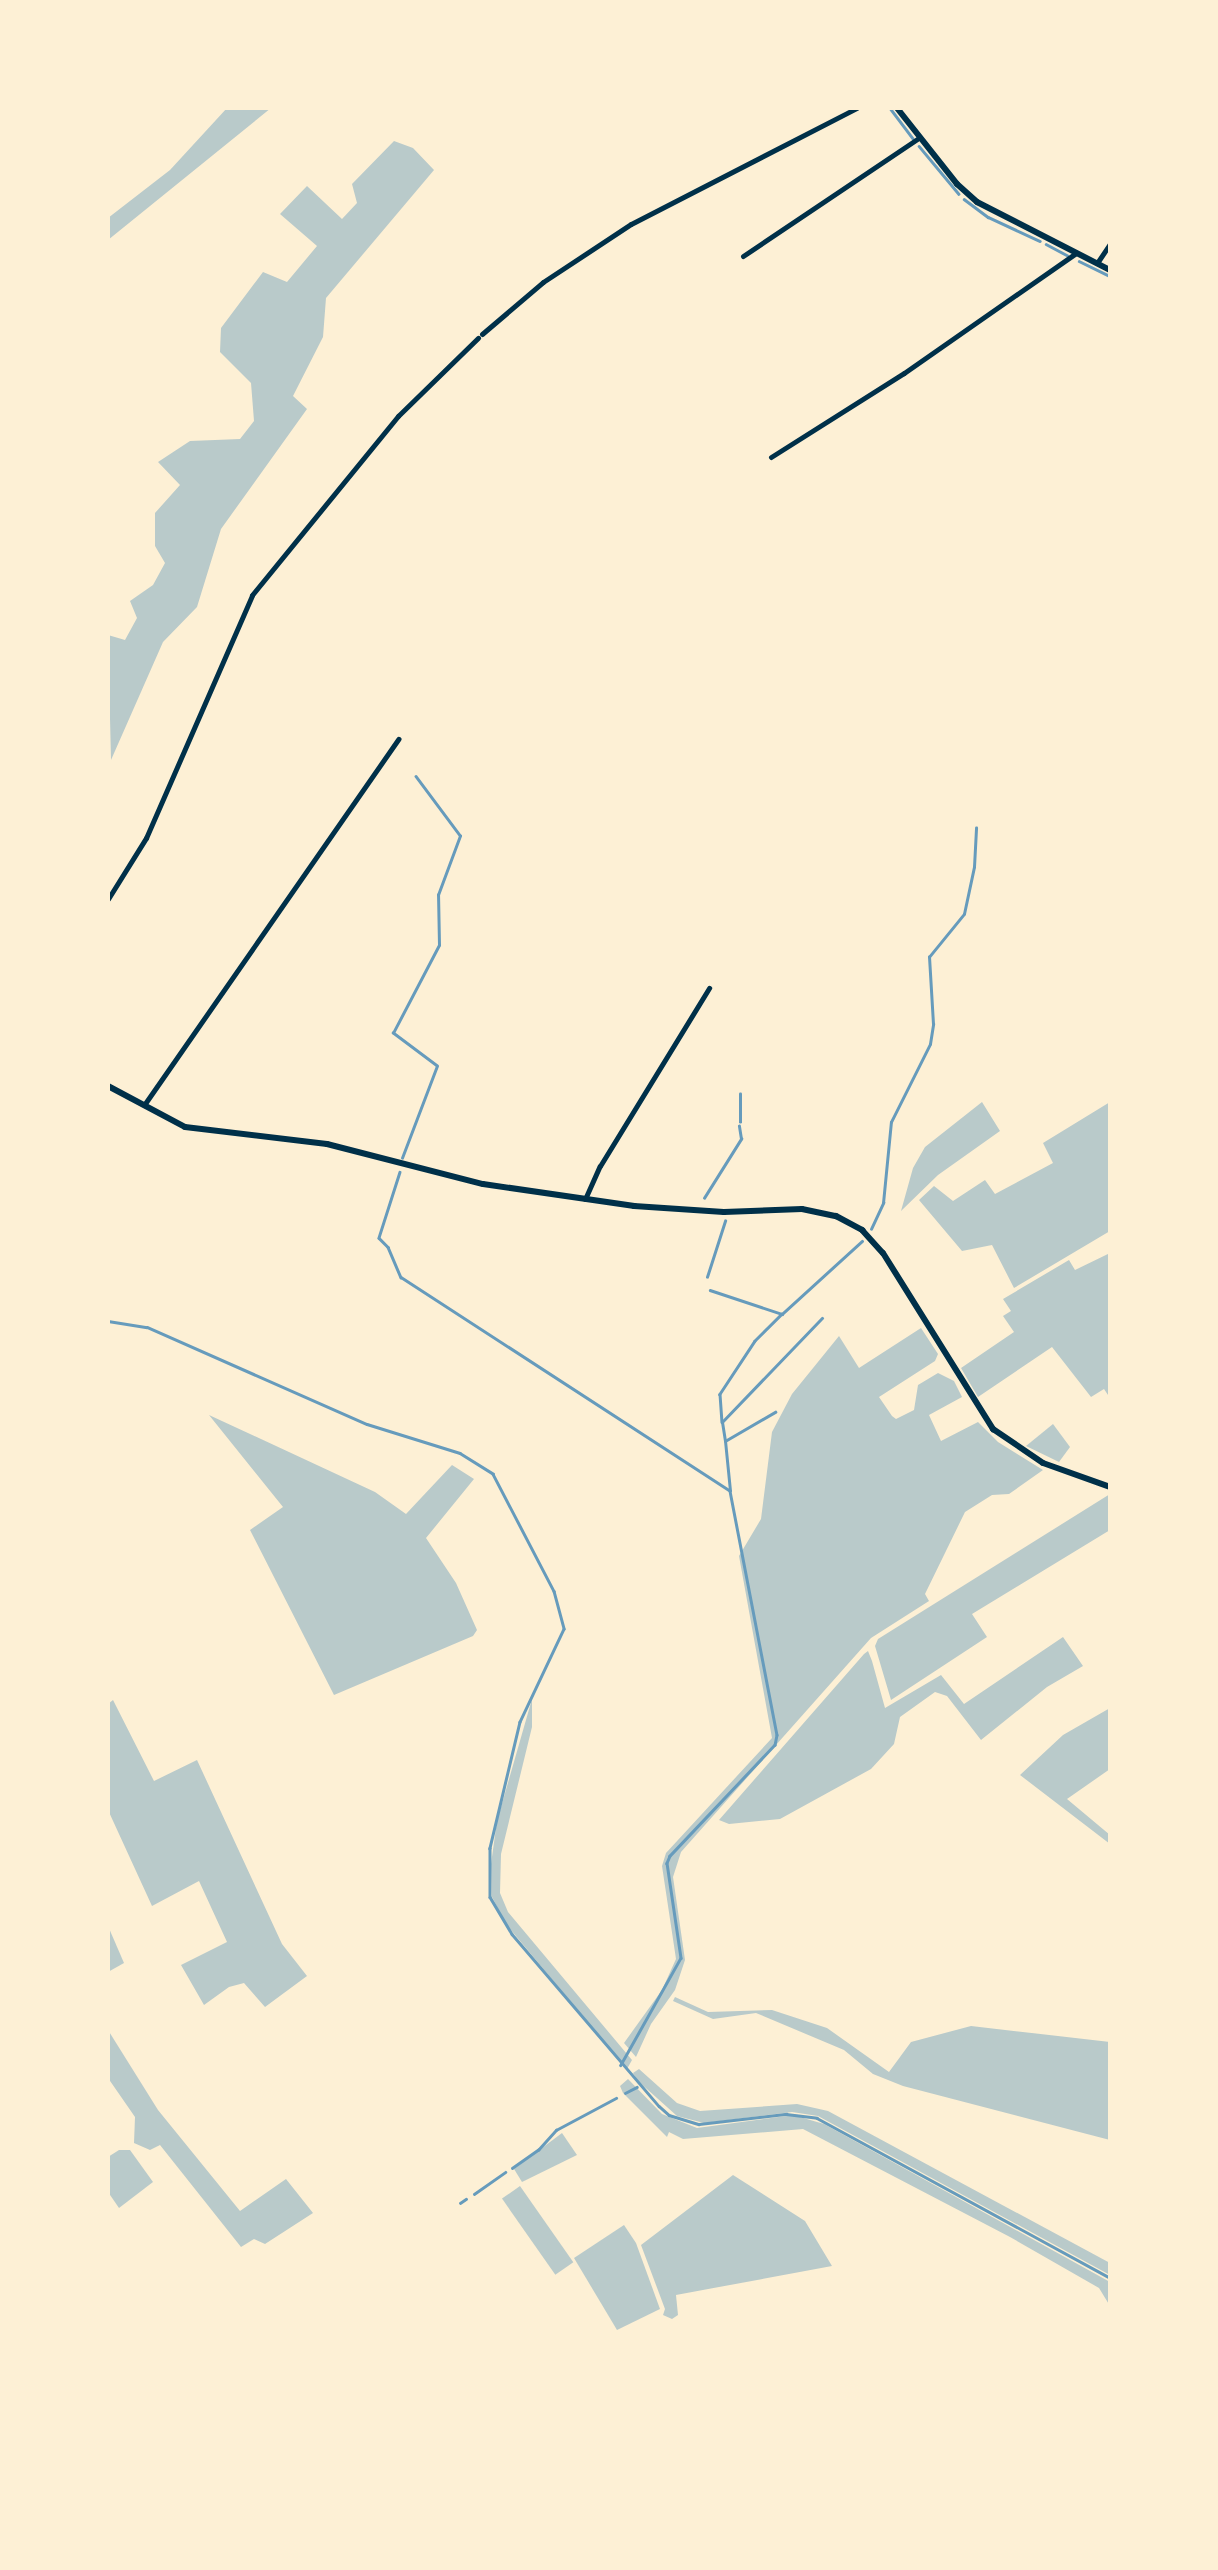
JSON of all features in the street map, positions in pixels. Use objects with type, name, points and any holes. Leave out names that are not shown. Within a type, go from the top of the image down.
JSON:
[{"type":"street","points":[[108,898],[146,838],[252,595],[398,416],[480,336],[543,282],[631,224],[857,108]]},
{"type":"street","points":[[896,108],[978,202],[1110,270]]},
{"type":"street","points":[[743,256],[920,137]]},
{"type":"street","points":[[1096,263],[1110,244]]},
{"type":"street","points":[[772,458],[904,373],[1076,253]]},
{"type":"street","points":[[142,1108],[398,739]]},
{"type":"street","points":[[585,1199],[610,1150],[709,988]]},
{"type":"street","points":[[108,1086],[142,1108],[204,1132],[313,1142],[452,1178],[585,1199],[700,1211],[823,1212],[862,1230],[883,1253],[993,1429],[1042,1463],[1110,1487]]},
{"type":"shaded area","points":[[227,108],[271,108],[108,240],[108,218],[170,170]]},
{"type":"shaded area","points":[[394,141],[413,148],[434,170],[326,298],[323,337],[293,396],[307,409],[221,529],[197,607],[163,642],[111,760],[108,635],[125,640],[137,618],[130,601],[153,585],[165,563],[155,546],[155,513],[180,485],[158,462],[190,441],[240,439],[254,421],[251,383],[220,352],[221,328],[263,272],[287,282],[317,246],[280,214],[307,186],[342,219],[357,203],[352,184]]},
{"type":"shaded area","points":[[982,1102],[1000,1131],[938,1175],[901,1211],[913,1168],[925,1147]]},
{"type":"shaded area","points":[[1110,1102],[1110,1231],[1014,1288],[992,1245],[962,1251],[919,1200],[934,1186],[953,1201],[985,1180],[995,1194],[1053,1163],[1043,1143]]},
{"type":"shaded area","points":[[1110,1253],[1110,1398],[1104,1389],[1091,1397],[1052,1347],[978,1397],[961,1368],[1014,1332],[1003,1316],[1011,1311],[1003,1299],[1069,1260],[1075,1270]]},
{"type":"shaded area","points":[[921,1328],[938,1354],[935,1361],[879,1397],[892,1416],[896,1419],[914,1410],[918,1385],[938,1373],[954,1381],[962,1397],[929,1415],[941,1441],[978,1422],[998,1442],[1043,1470],[1009,1494],[992,1495],[965,1512],[925,1594],[929,1601],[871,1638],[681,1852],[673,1877],[685,1960],[675,1990],[651,2024],[636,2057],[624,2043],[662,1990],[676,1959],[662,1866],[666,1853],[772,1738],[739,1556],[761,1519],[772,1432],[792,1394],[839,1336],[859,1368]]},
{"type":"shaded area","points":[[209,1415],[375,1492],[406,1514],[452,1465],[474,1479],[426,1538],[456,1583],[477,1630],[473,1636],[334,1695],[250,1530],[283,1507]]},
{"type":"shaded area","points":[[1053,1424],[1070,1447],[1059,1462],[1026,1446]]},
{"type":"shaded area","points":[[1110,1494],[1110,1530],[972,1614],[987,1637],[891,1700],[875,1646],[878,1639]]},
{"type":"shaded area","points":[[1063,1637],[1083,1666],[1047,1687],[981,1740],[947,1696],[935,1692],[900,1717],[894,1744],[871,1769],[780,1819],[729,1824],[719,1820],[868,1651],[885,1708],[941,1675],[964,1704]]},
{"type":"shaded area","points":[[532,1699],[532,1727],[501,1854],[500,1893],[508,1912],[632,2060],[627,2069],[506,1924],[492,1897],[491,1864],[497,1821]]},
{"type":"shaded area","points":[[113,1700],[154,1781],[197,1760],[282,1944],[307,1976],[265,2007],[244,1983],[229,1987],[204,2005],[181,1965],[227,1942],[199,1881],[152,1906],[108,1810],[108,1704]]},
{"type":"shaded area","points":[[1110,1708],[1110,1769],[1067,1799],[1110,1835],[1110,1844],[1020,1775],[1063,1735]]},
{"type":"shaded area","points":[[108,1926],[124,1963],[108,1972]]},
{"type":"shaded area","points":[[675,1997],[708,2012],[772,2010],[827,2028],[889,2072],[911,2042],[971,2026],[1110,2042],[1110,2140],[903,2086],[873,2074],[844,2050],[756,2013],[713,2019],[673,2001]]},
{"type":"shaded area","points":[[108,2030],[158,2110],[240,2211],[286,2179],[313,2213],[265,2244],[254,2239],[241,2247],[160,2145],[150,2150],[134,2143],[135,2117],[108,2078]]},
{"type":"shaded area","points":[[639,2069],[677,2103],[700,2111],[797,2104],[828,2111],[1110,2263],[1110,2275],[818,2116],[792,2112],[704,2123],[677,2116],[638,2081],[633,2073]]},
{"type":"shaded area","points":[[628,2079],[662,2114],[697,2128],[793,2115],[824,2124],[1110,2282],[1110,2306],[1099,2288],[803,2129],[683,2139],[669,2132],[667,2137],[623,2093],[620,2086]]},
{"type":"shaded area","points":[[562,2133],[577,2155],[522,2182],[514,2169]]},
{"type":"shaded area","points":[[119,2150],[130,2150],[153,2182],[119,2208],[108,2192],[108,2157]]},
{"type":"shaded area","points":[[733,2175],[805,2221],[832,2266],[676,2295],[678,2315],[672,2319],[663,2315],[665,2309],[641,2245]]},
{"type":"shaded area","points":[[520,2186],[573,2262],[555,2275],[502,2199]]},
{"type":"shaded area","points":[[624,2225],[636,2243],[660,2309],[617,2330],[574,2258]]},
{"type":"waterway","points":[[890,108],[913,138]]},
{"type":"waterway","points":[[919,146],[959,194]]},
{"type":"waterway","points":[[964,199],[988,217],[1040,241]]},
{"type":"waterway","points":[[1046,244],[1067,255]]},
{"type":"waterway","points":[[1079,261],[1110,276]]},
{"type":"waterway","points":[[402,1158],[437,1066],[393,1033],[439,945],[438,895],[460,836],[416,777]]},
{"type":"waterway","points":[[871,1229],[883,1203],[891,1122],[930,1044],[933,1024],[929,957],[964,914],[974,867],[976,828]]},
{"type":"waterway","points":[[740,1094],[740,1122]]},
{"type":"waterway","points":[[704,1198],[741,1139],[739,1126]]},
{"type":"waterway","points":[[400,1172],[379,1238],[388,1247],[401,1277],[730,1491],[777,1735],[775,1745],[670,1856],[667,1863],[681,1958],[621,2065]]},
{"type":"waterway","points":[[707,1277],[725,1221]]},
{"type":"waterway","points":[[782,1314],[862,1241]]},
{"type":"waterway","points":[[710,1290],[782,1314],[755,1341],[720,1394],[722,1422]]},
{"type":"waterway","points":[[725,1441],[722,1422],[822,1318]]},
{"type":"waterway","points":[[108,1321],[147,1327],[367,1424],[460,1453],[493,1474],[554,1591],[564,1629],[520,1722],[490,1848],[490,1897],[512,1934],[659,2106],[669,2115],[699,2124],[786,2114],[817,2118],[1110,2278]]},
{"type":"waterway","points":[[730,1491],[725,1441],[775,1412]]},
{"type":"waterway","points":[[625,2093],[637,2087]]},
{"type":"waterway","points":[[512,2168],[538,2150],[556,2130],[616,2098]]},
{"type":"waterway","points":[[474,2194],[505,2172]]},
{"type":"waterway","points":[[460,2203],[466,2199]]}]
